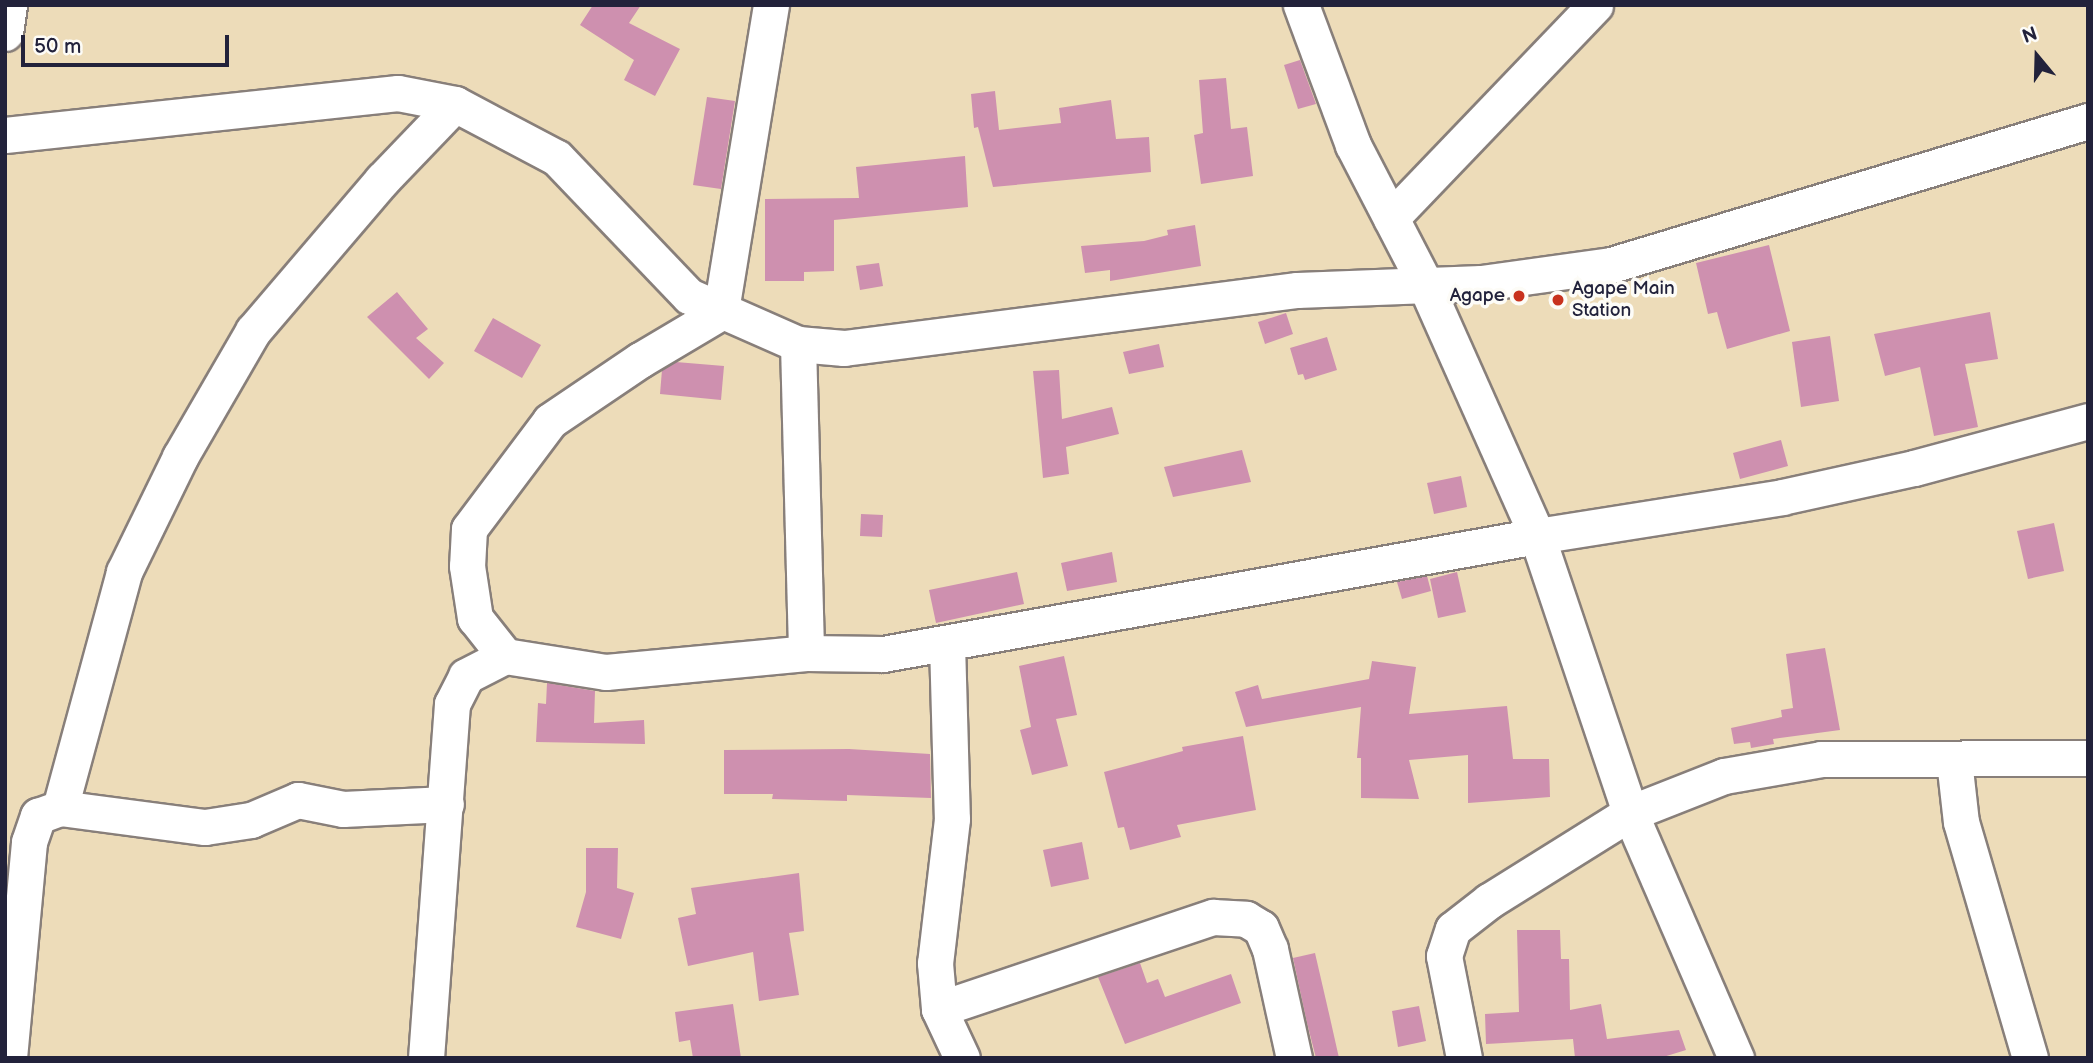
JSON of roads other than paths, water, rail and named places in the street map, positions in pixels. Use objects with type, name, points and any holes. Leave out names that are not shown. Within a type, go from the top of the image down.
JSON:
[{"type":"street","points":[[5,33],[9,5]]},
{"type":"street","points":[[721,312],[771,5]]},
{"type":"street","points":[[1301,5],[1353,145],[1425,284],[1537,536],[1630,813],[1736,1058]]},
{"type":"street","points":[[1391,218],[1595,5]]},
{"type":"street","points":[[5,135],[398,93],[455,104],[557,158],[689,296],[798,344],[844,348],[1297,290],[1526,279],[1611,265],[2088,121]]},
{"type":"street","points":[[60,808],[124,572],[180,457],[253,331],[382,180],[455,104]]},
{"type":"street","points":[[505,656],[475,618],[467,566],[469,529],[551,421],[640,360],[721,312]]},
{"type":"street","points":[[798,344],[806,653]]},
{"type":"street","points":[[426,1058],[452,704],[466,676],[505,656],[606,672],[806,653],[883,654],[1537,536],[1782,497],[1914,468],[2088,421]]},
{"type":"street","points":[[947,643],[952,819],[935,963],[939,1009],[962,1058]]},
{"type":"street","points":[[1464,1058],[1444,956],[1453,929],[1489,901],[1630,813],[1724,776],[1821,759],[2088,758]]},
{"type":"street","points":[[1954,760],[1961,822],[2030,1058]]},
{"type":"street","points":[[9,1058],[29,842],[38,816],[60,808],[205,827],[251,820],[298,800],[342,809],[446,804]]},
{"type":"street","points":[[939,1009],[1213,917],[1246,919],[1261,928],[1270,949],[1294,1058]]},
{"type":"place","name":"Agape","points":[[1519,296]]},
{"type":"place","name":"Agape Main Station","points":[[1558,300]]}]
